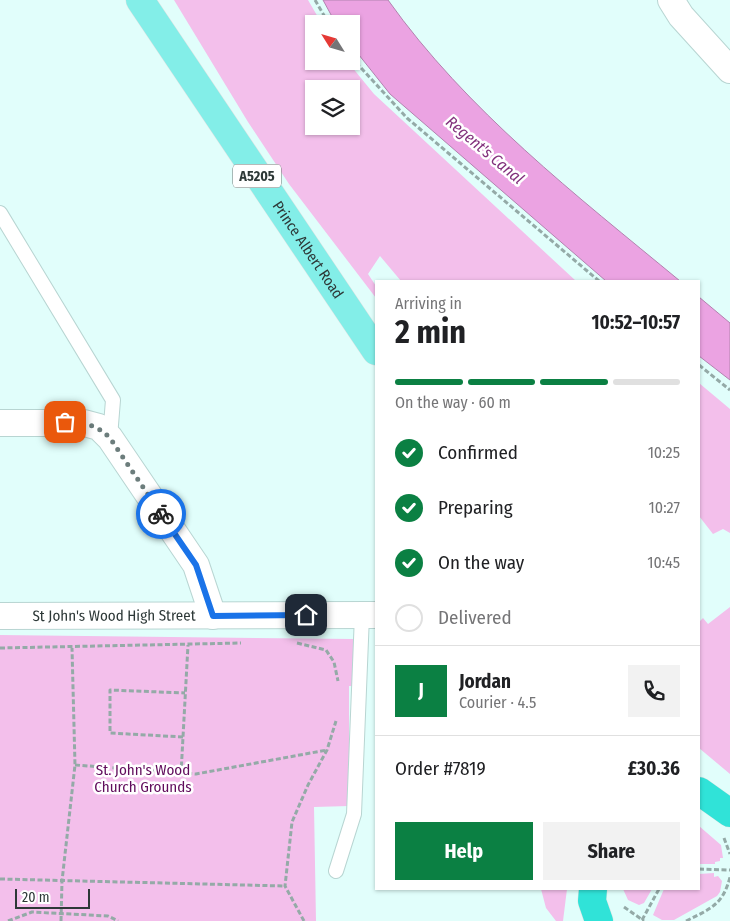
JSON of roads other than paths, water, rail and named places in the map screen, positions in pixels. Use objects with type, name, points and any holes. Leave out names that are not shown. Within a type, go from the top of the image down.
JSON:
[{"type":"highway","points":[[700,792],[730,813]]},
{"type":"main road","name":"Prince Albert Road","points":[[140,0],[375,350]]},
{"type":"street","points":[[671,0],[681,16],[730,70]]},
{"type":"street","points":[[0,423],[84,423],[99,427],[110,438],[196,565],[213,616]]},
{"type":"street","name":"St John's Wood High Street","points":[[0,616],[369,615]]},
{"type":"lane","points":[[0,213],[113,400],[110,438]]},
{"type":"lane","points":[[336,871],[354,814],[369,615]]},
{"type":"water","name":"Regent's Canal","points":[[323,0],[388,0],[452,79],[488,115],[563,184],[679,280],[605,280],[390,94],[360,56],[360,15],[331,15]]},
{"type":"water","points":[[700,298],[730,323],[730,380],[700,357]]},
{"type":"park label","name":"St. John's Wood Church Grounds","points":[[143,778]]}]
